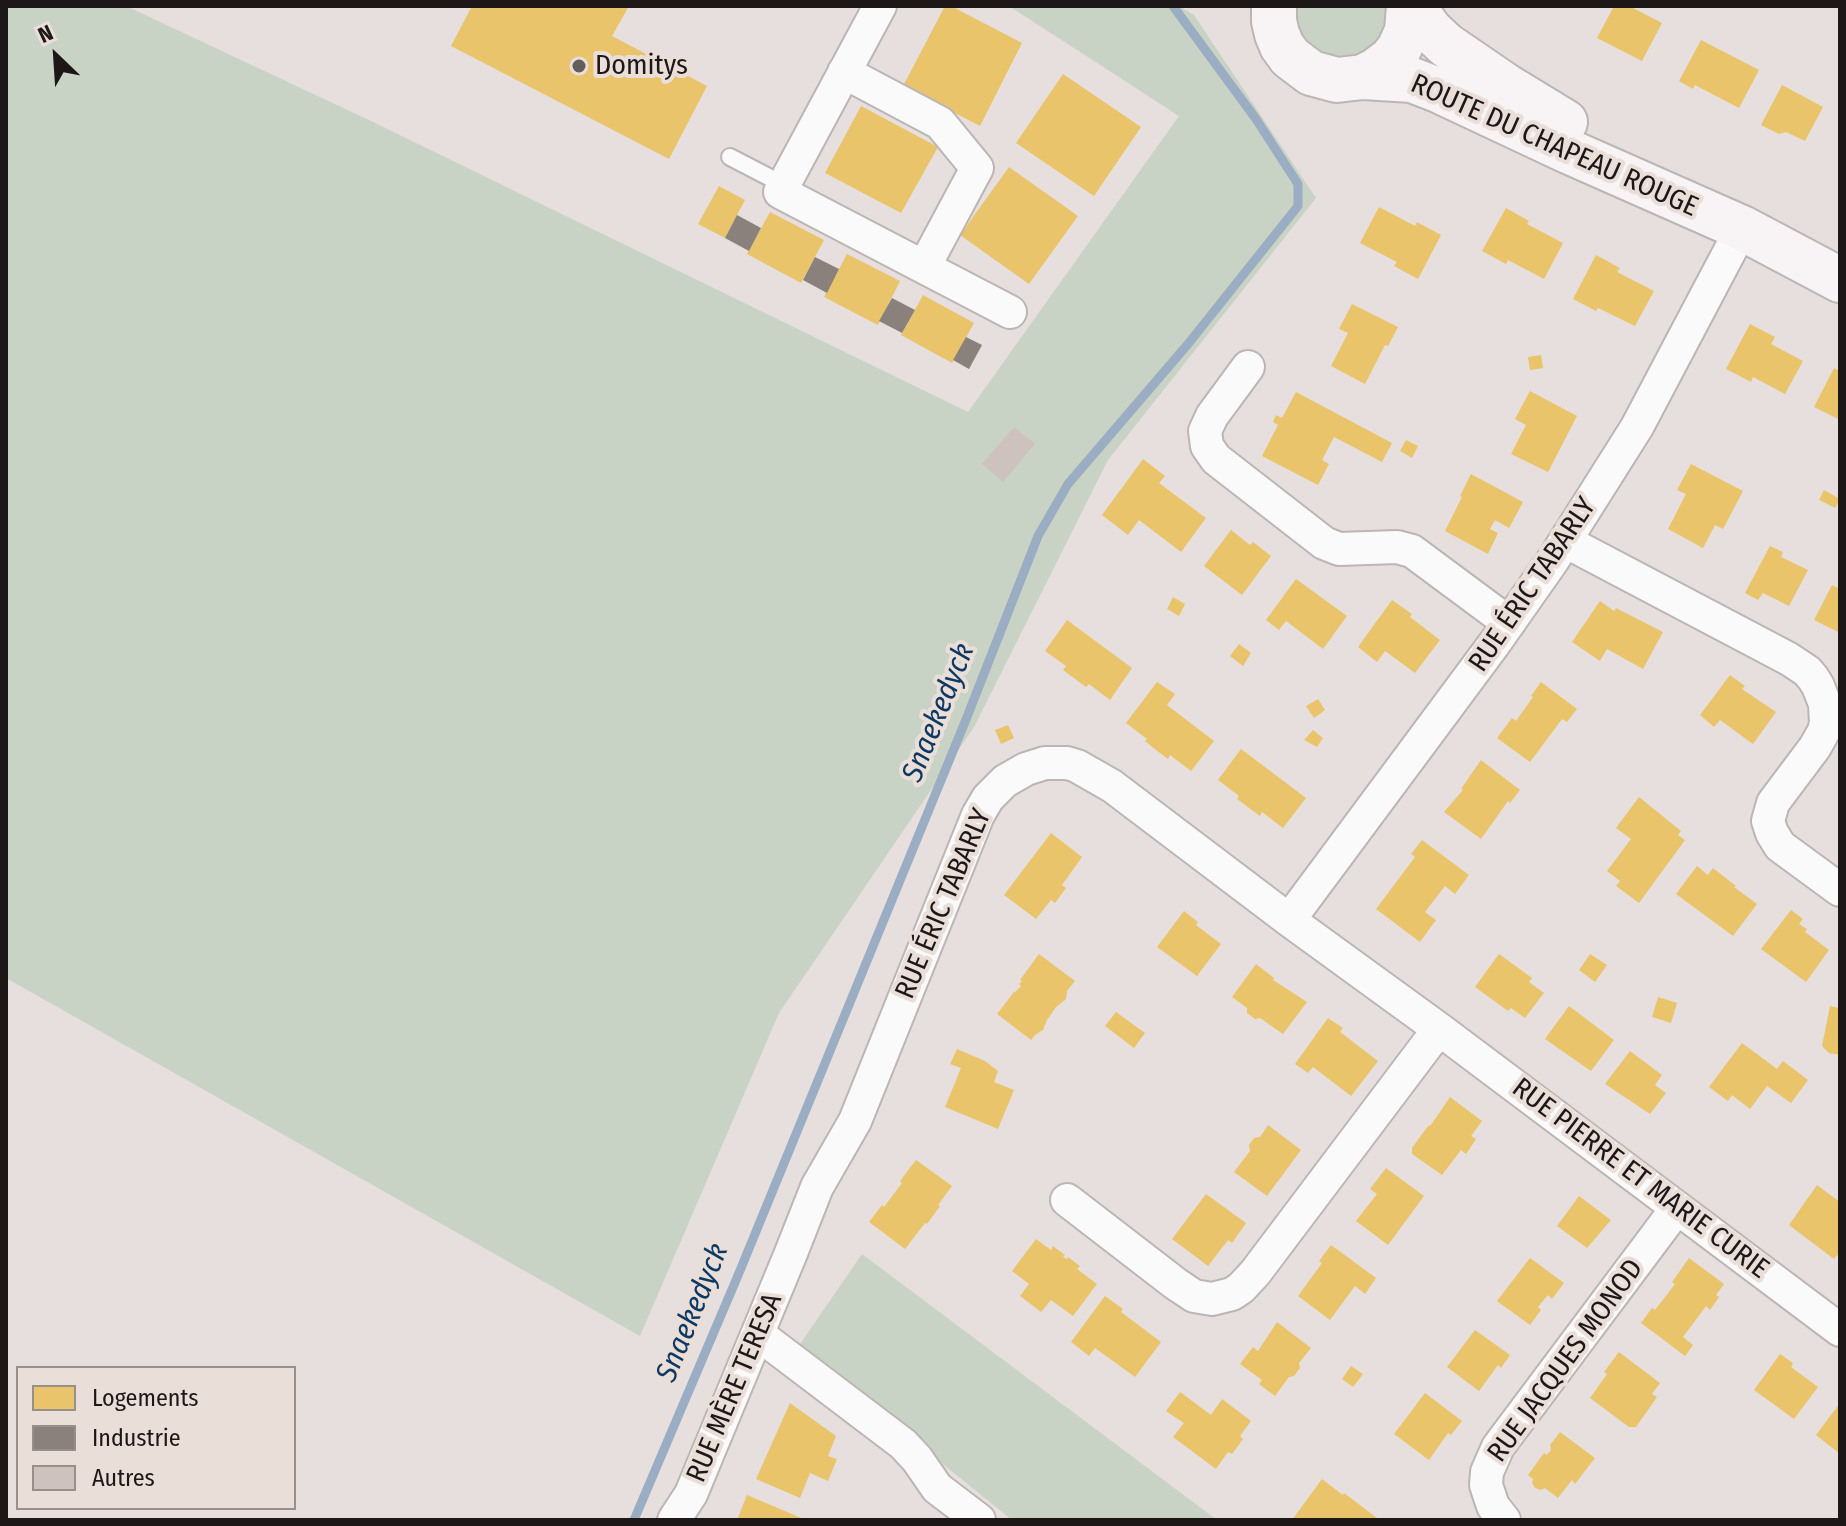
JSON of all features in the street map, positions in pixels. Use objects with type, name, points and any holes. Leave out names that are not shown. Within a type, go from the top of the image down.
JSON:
[{"type":"street","points":[[880,6],[782,188],[1010,312]]},
{"type":"street","points":[[1253,6],[1277,23]]},
{"type":"street","points":[[1363,77],[1386,63],[1399,49],[1407,31],[1411,6]]},
{"type":"street","name":"ROUTE DU CHAPEAU ROUGE","points":[[1411,6],[1438,38],[1506,86],[1742,228]]},
{"type":"street","name":"ROUTE DU CHAPEAU ROUGE","points":[[1277,23],[1290,57],[1311,73],[1337,80],[1363,77],[1404,79],[1425,84],[1742,228],[1840,280]]},
{"type":"street","points":[[844,72],[940,123],[977,168],[924,267]]},
{"type":"street","name":"RUE ÉRIC TABARLY","points":[[1289,920],[1509,623],[1565,541],[1637,427],[1742,228]]},
{"type":"street","points":[[1248,367],[1212,416],[1205,431],[1207,446],[1216,459],[1324,543],[1339,549],[1397,547],[1412,551],[1509,623]]},
{"type":"street","points":[[1565,541],[1789,659],[1813,678],[1825,704],[1824,731],[1773,803],[1768,821],[1780,846],[1840,890]]},
{"type":"street","name":"RUE ÉRIC TABARLY","points":[[791,1253],[817,1187],[855,1121],[978,815],[996,789],[1035,765],[1067,763],[1088,771],[1112,786],[1439,1029]]},
{"type":"street","points":[[1067,1200],[1185,1290],[1203,1299],[1232,1294],[1255,1273],[1439,1029]]},
{"type":"street","name":"RUE PIERRE ET MARIE CURIE","points":[[1439,1029],[1840,1330]]},
{"type":"street","name":"RUE JACQUES MONOD","points":[[1504,1520],[1493,1506],[1486,1485],[1487,1472],[1498,1447],[1677,1208]]},
{"type":"street","name":"RUE MÈRE TERESA","points":[[674,1520],[691,1494],[791,1253]]},
{"type":"street","points":[[758,1334],[903,1444],[937,1488],[979,1520]]},
{"type":"lane","points":[[730,157],[782,188]]},
{"type":"green space","points":[[6,6],[126,6],[371,121],[968,412],[1179,116],[1009,6],[1179,6],[1194,15],[1316,198],[1108,460],[974,727],[779,1013],[640,1336],[6,978]]},
{"type":"green space","points":[[1297,6],[1386,6],[1386,25],[1376,44],[1365,54],[1345,60],[1317,53],[1302,38],[1296,17]]},
{"type":"green space","points":[[862,1254],[1217,1520],[1012,1520],[798,1347]]},
{"type":"building: Logements","name":"Domitys","points":[[472,6],[629,6],[612,36],[707,86],[669,159],[451,46]]},
{"type":"building: Logements","points":[[945,6],[951,6],[1022,43],[980,126],[903,86]]},
{"type":"building: Logements","points":[[1614,6],[1629,6],[1662,23],[1642,61],[1597,38]]},
{"type":"building: Logements","points":[[1701,40],[1759,70],[1739,108],[1695,85],[1693,89],[1679,81]]},
{"type":"building: Logements","points":[[1063,74],[1141,127],[1094,196],[1016,143]]},
{"type":"building: Logements","points":[[1782,85],[1823,107],[1805,141],[1761,125]]},
{"type":"building: Logements","points":[[861,106],[938,147],[901,213],[825,173]]},
{"type":"building: Logements","points":[[1009,167],[1078,216],[1029,284],[960,235]]},
{"type":"building: Logements","points":[[719,186],[745,200],[725,238],[698,224]]},
{"type":"building: Logements","points":[[1379,207],[1415,226],[1417,222],[1441,235],[1418,279],[1394,266],[1397,262],[1360,243]]},
{"type":"building: Logements","points":[[1506,208],[1529,221],[1527,224],[1563,243],[1544,279],[1508,260],[1506,264],[1482,251]]},
{"type":"building: Logements","points":[[770,212],[824,240],[801,283],[747,254]]},
{"type":"building: Logements","points":[[847,254],[900,281],[878,325],[824,297]]},
{"type":"building: Logements","points":[[1596,255],[1620,268],[1617,272],[1654,291],[1635,326],[1573,299]]},
{"type":"building: Logements","points":[[923,295],[974,323],[952,363],[901,335]]},
{"type":"building: Logements","points":[[1352,304],[1398,327],[1365,384],[1331,366],[1348,333],[1339,329]]},
{"type":"building: Logements","points":[[1750,324],[1775,337],[1771,344],[1803,361],[1785,394],[1753,377],[1751,382],[1726,369]]},
{"type":"building: Logements","points":[[1541,355],[1543,368],[1530,370],[1528,357]]},
{"type":"building: Logements","points":[[1834,368],[1840,371],[1840,420],[1814,407]]},
{"type":"building: Logements","points":[[1530,391],[1577,416],[1548,472],[1511,454],[1526,425],[1515,419]]},
{"type":"building: Logements","points":[[1296,392],[1392,443],[1382,462],[1334,437],[1322,460],[1329,464],[1318,485],[1262,456],[1278,425],[1273,422],[1276,415],[1282,418]]},
{"type":"building: Logements","points":[[1406,440],[1418,446],[1412,458],[1400,451]]},
{"type":"building: Logements","points":[[1143,459],[1165,476],[1159,483],[1206,518],[1181,552],[1139,520],[1128,535],[1102,515]]},
{"type":"building: Logements","points":[[1691,464],[1743,491],[1723,529],[1715,525],[1703,548],[1668,529],[1686,494],[1677,490]]},
{"type":"building: Logements","points":[[1471,474],[1523,502],[1509,528],[1495,520],[1490,529],[1498,533],[1488,554],[1445,531]]},
{"type":"building: Logements","points":[[1824,490],[1840,499],[1835,508],[1819,500]]},
{"type":"building: Logements","points":[[1231,530],[1271,556],[1242,595],[1204,566]]},
{"type":"building: Logements","points":[[1770,546],[1783,552],[1781,557],[1808,570],[1789,606],[1763,593],[1758,600],[1745,593]]},
{"type":"building: Logements","points":[[1296,579],[1347,616],[1323,649],[1286,621],[1279,630],[1266,620]]},
{"type":"building: Logements","points":[[1832,585],[1840,589],[1840,633],[1814,620]]},
{"type":"building: Logements","points":[[1173,597],[1185,604],[1179,616],[1167,609]]},
{"type":"building: Logements","points":[[1392,600],[1440,640],[1415,673],[1385,651],[1377,662],[1358,647]]},
{"type":"building: Logements","points":[[1600,601],[1614,611],[1616,608],[1663,632],[1643,669],[1607,649],[1600,661],[1572,642]]},
{"type":"building: Logements","points":[[1067,620],[1132,668],[1110,700],[1063,670],[1066,666],[1045,651]]},
{"type":"building: Logements","points":[[1239,644],[1251,653],[1243,666],[1230,656]]},
{"type":"building: Logements","points":[[1730,675],[1745,686],[1742,689],[1776,712],[1753,744],[1720,720],[1714,727],[1700,715]]},
{"type":"building: Logements","points":[[1157,682],[1175,694],[1167,705],[1214,741],[1191,771],[1170,755],[1168,759],[1126,723]]},
{"type":"building: Logements","points":[[1541,682],[1577,709],[1567,722],[1562,719],[1530,762],[1497,738],[1512,718],[1516,721]]},
{"type":"building: Logements","points":[[1318,699],[1325,710],[1314,718],[1306,706]]},
{"type":"building: Logements","points":[[1008,725],[1014,738],[1001,744],[995,730]]},
{"type":"building: Logements","points":[[1313,730],[1323,738],[1317,747],[1304,740]]},
{"type":"building: Logements","points":[[1241,749],[1306,798],[1283,828],[1262,812],[1260,816],[1218,780]]},
{"type":"building: Logements","points":[[1481,760],[1520,790],[1510,803],[1508,801],[1481,839],[1444,812],[1463,790]]},
{"type":"building: Logements","points":[[1639,797],[1681,831],[1678,835],[1685,840],[1639,903],[1616,886],[1620,881],[1607,871],[1631,839],[1616,828]]},
{"type":"building: Logements","points":[[1051,833],[1082,857],[1062,885],[1066,888],[1055,903],[1051,900],[1036,919],[1004,895]]},
{"type":"building: Logements","points":[[1422,840],[1469,875],[1455,894],[1445,886],[1425,912],[1436,920],[1420,942],[1376,909],[1415,857],[1411,854]]},
{"type":"building: Logements","points":[[1697,866],[1708,875],[1713,868],[1757,904],[1733,936],[1676,894]]},
{"type":"building: Logements","points":[[1791,910],[1803,919],[1799,924],[1807,929],[1805,932],[1829,950],[1806,982],[1761,949]]},
{"type":"building: Logements","points":[[1184,911],[1198,922],[1196,925],[1221,944],[1197,976],[1157,947]]},
{"type":"building: Logements","points":[[1039,954],[1075,981],[1043,1030],[1031,1040],[997,1014],[1021,986],[1020,980]]},
{"type":"building: Logements","points":[[1499,954],[1532,978],[1529,982],[1544,993],[1525,1018],[1511,1008],[1508,1011],[1475,987]]},
{"type":"building: Logements","points":[[1590,954],[1607,965],[1595,982],[1579,970]]},
{"type":"building: Logements","points":[[1256,964],[1273,980],[1307,1002],[1283,1034],[1260,1018],[1255,1019],[1247,1013],[1247,1008],[1232,997]]},
{"type":"building: Logements","points":[[1658,997],[1677,1003],[1671,1023],[1652,1017]]},
{"type":"building: Logements","points":[[1569,1006],[1614,1040],[1591,1071],[1545,1039]]},
{"type":"building: Logements","points":[[1830,1006],[1840,1008],[1840,1055],[1829,1053],[1822,1046]]},
{"type":"building: Logements","points":[[1116,1012],[1145,1033],[1134,1048],[1105,1026]]},
{"type":"building: Logements","points":[[1328,1018],[1343,1028],[1340,1032],[1378,1061],[1351,1096],[1313,1067],[1308,1073],[1295,1064]]},
{"type":"building: Logements","points":[[1742,1043],[1777,1069],[1783,1061],[1808,1080],[1791,1103],[1767,1086],[1750,1109],[1732,1095],[1728,1101],[1709,1087]]},
{"type":"building: Logements","points":[[957,1049],[985,1061],[998,1071],[994,1082],[1014,1090],[998,1129],[945,1107],[961,1068],[950,1064]]},
{"type":"building: Logements","points":[[1630,1051],[1662,1075],[1655,1085],[1666,1093],[1650,1114],[1605,1084]]},
{"type":"building: Logements","points":[[1450,1097],[1482,1121],[1471,1136],[1476,1139],[1466,1154],[1461,1150],[1442,1175],[1412,1154],[1412,1148]]},
{"type":"building: Logements","points":[[1268,1125],[1301,1150],[1267,1196],[1234,1172],[1250,1151],[1249,1145],[1254,1138],[1260,1137]]},
{"type":"building: Logements","points":[[916,1160],[952,1186],[927,1224],[905,1249],[869,1222],[882,1205],[884,1207]]},
{"type":"building: Logements","points":[[1386,1168],[1424,1196],[1388,1245],[1356,1221],[1377,1194],[1370,1189]]},
{"type":"building: Logements","points":[[1817,1185],[1840,1202],[1840,1252],[1834,1259],[1789,1225]]},
{"type":"building: Logements","points":[[1206,1194],[1246,1223],[1232,1243],[1228,1240],[1208,1266],[1172,1239]]},
{"type":"building: Logements","points":[[1579,1196],[1611,1220],[1587,1248],[1557,1226]]},
{"type":"building: Logements","points":[[1036,1239],[1051,1250],[1053,1246],[1065,1255],[1063,1257],[1068,1257],[1080,1266],[1077,1269],[1097,1284],[1073,1316],[1051,1300],[1041,1312],[1020,1296],[1029,1284],[1012,1271]]},
{"type":"building: Logements","points":[[1331,1245],[1376,1278],[1365,1294],[1355,1286],[1330,1320],[1298,1296]]},
{"type":"building: Logements","points":[[1530,1258],[1564,1283],[1552,1299],[1548,1295],[1538,1307],[1541,1310],[1530,1325],[1497,1301]]},
{"type":"building: Logements","points":[[1689,1258],[1724,1284],[1710,1310],[1706,1306],[1683,1337],[1693,1345],[1685,1356],[1641,1323],[1675,1284],[1672,1282]]},
{"type":"building: Logements","points":[[1105,1296],[1161,1342],[1135,1377],[1095,1348],[1089,1356],[1071,1342]]},
{"type":"building: Logements","points":[[1277,1322],[1311,1348],[1299,1363],[1300,1368],[1294,1376],[1289,1377],[1275,1396],[1259,1384],[1262,1380],[1240,1364],[1253,1347],[1258,1351]]},
{"type":"building: Logements","points":[[1475,1330],[1510,1355],[1501,1368],[1498,1365],[1479,1391],[1447,1367]]},
{"type":"building: Logements","points":[[1619,1352],[1660,1383],[1652,1394],[1657,1397],[1636,1427],[1629,1427],[1590,1398]]},
{"type":"building: Logements","points":[[1780,1354],[1793,1363],[1791,1367],[1818,1387],[1794,1419],[1754,1390]]},
{"type":"building: Logements","points":[[1351,1366],[1363,1374],[1353,1387],[1342,1379]]},
{"type":"building: Logements","points":[[1180,1392],[1211,1415],[1222,1399],[1251,1421],[1240,1436],[1243,1439],[1232,1454],[1228,1452],[1216,1469],[1173,1437],[1184,1423],[1166,1411]]},
{"type":"building: Logements","points":[[1425,1393],[1462,1421],[1451,1435],[1448,1433],[1429,1460],[1394,1434]]},
{"type":"building: Logements","points":[[790,1403],[836,1436],[828,1456],[837,1459],[828,1481],[810,1473],[800,1498],[756,1479]]},
{"type":"building: Logements","points":[[1840,1403],[1840,1454],[1816,1435]]},
{"type":"building: Logements","points":[[1560,1432],[1595,1458],[1575,1484],[1572,1480],[1558,1498],[1545,1488],[1535,1488],[1533,1479],[1528,1475],[1544,1453],[1547,1455],[1551,1450],[1550,1445]]},
{"type":"building: Logements","points":[[1322,1479],[1377,1518],[1376,1520],[1292,1520]]},
{"type":"building: Logements","points":[[747,1495],[806,1520],[737,1520]]},
{"type":"building: Industrie","points":[[737,215],[761,228],[749,251],[725,238]]},
{"type":"building: Industrie","points":[[815,257],[839,269],[827,293],[803,280]]},
{"type":"building: Industrie","points":[[892,298],[915,310],[902,333],[879,321]]},
{"type":"building: Industrie","points":[[966,337],[982,345],[969,369],[953,360]]},
{"type":"building: Autres","points":[[1014,427],[1035,444],[1003,482],[982,464]]},
{"type":"waterway","name":"Snaekedyck","points":[[634,1520],[739,1273],[1038,536],[1068,484],[1188,344],[1298,206],[1298,184],[1256,119],[1173,6]]},
{"type":"place","name":"Domitys","points":[[579,66]]}]
